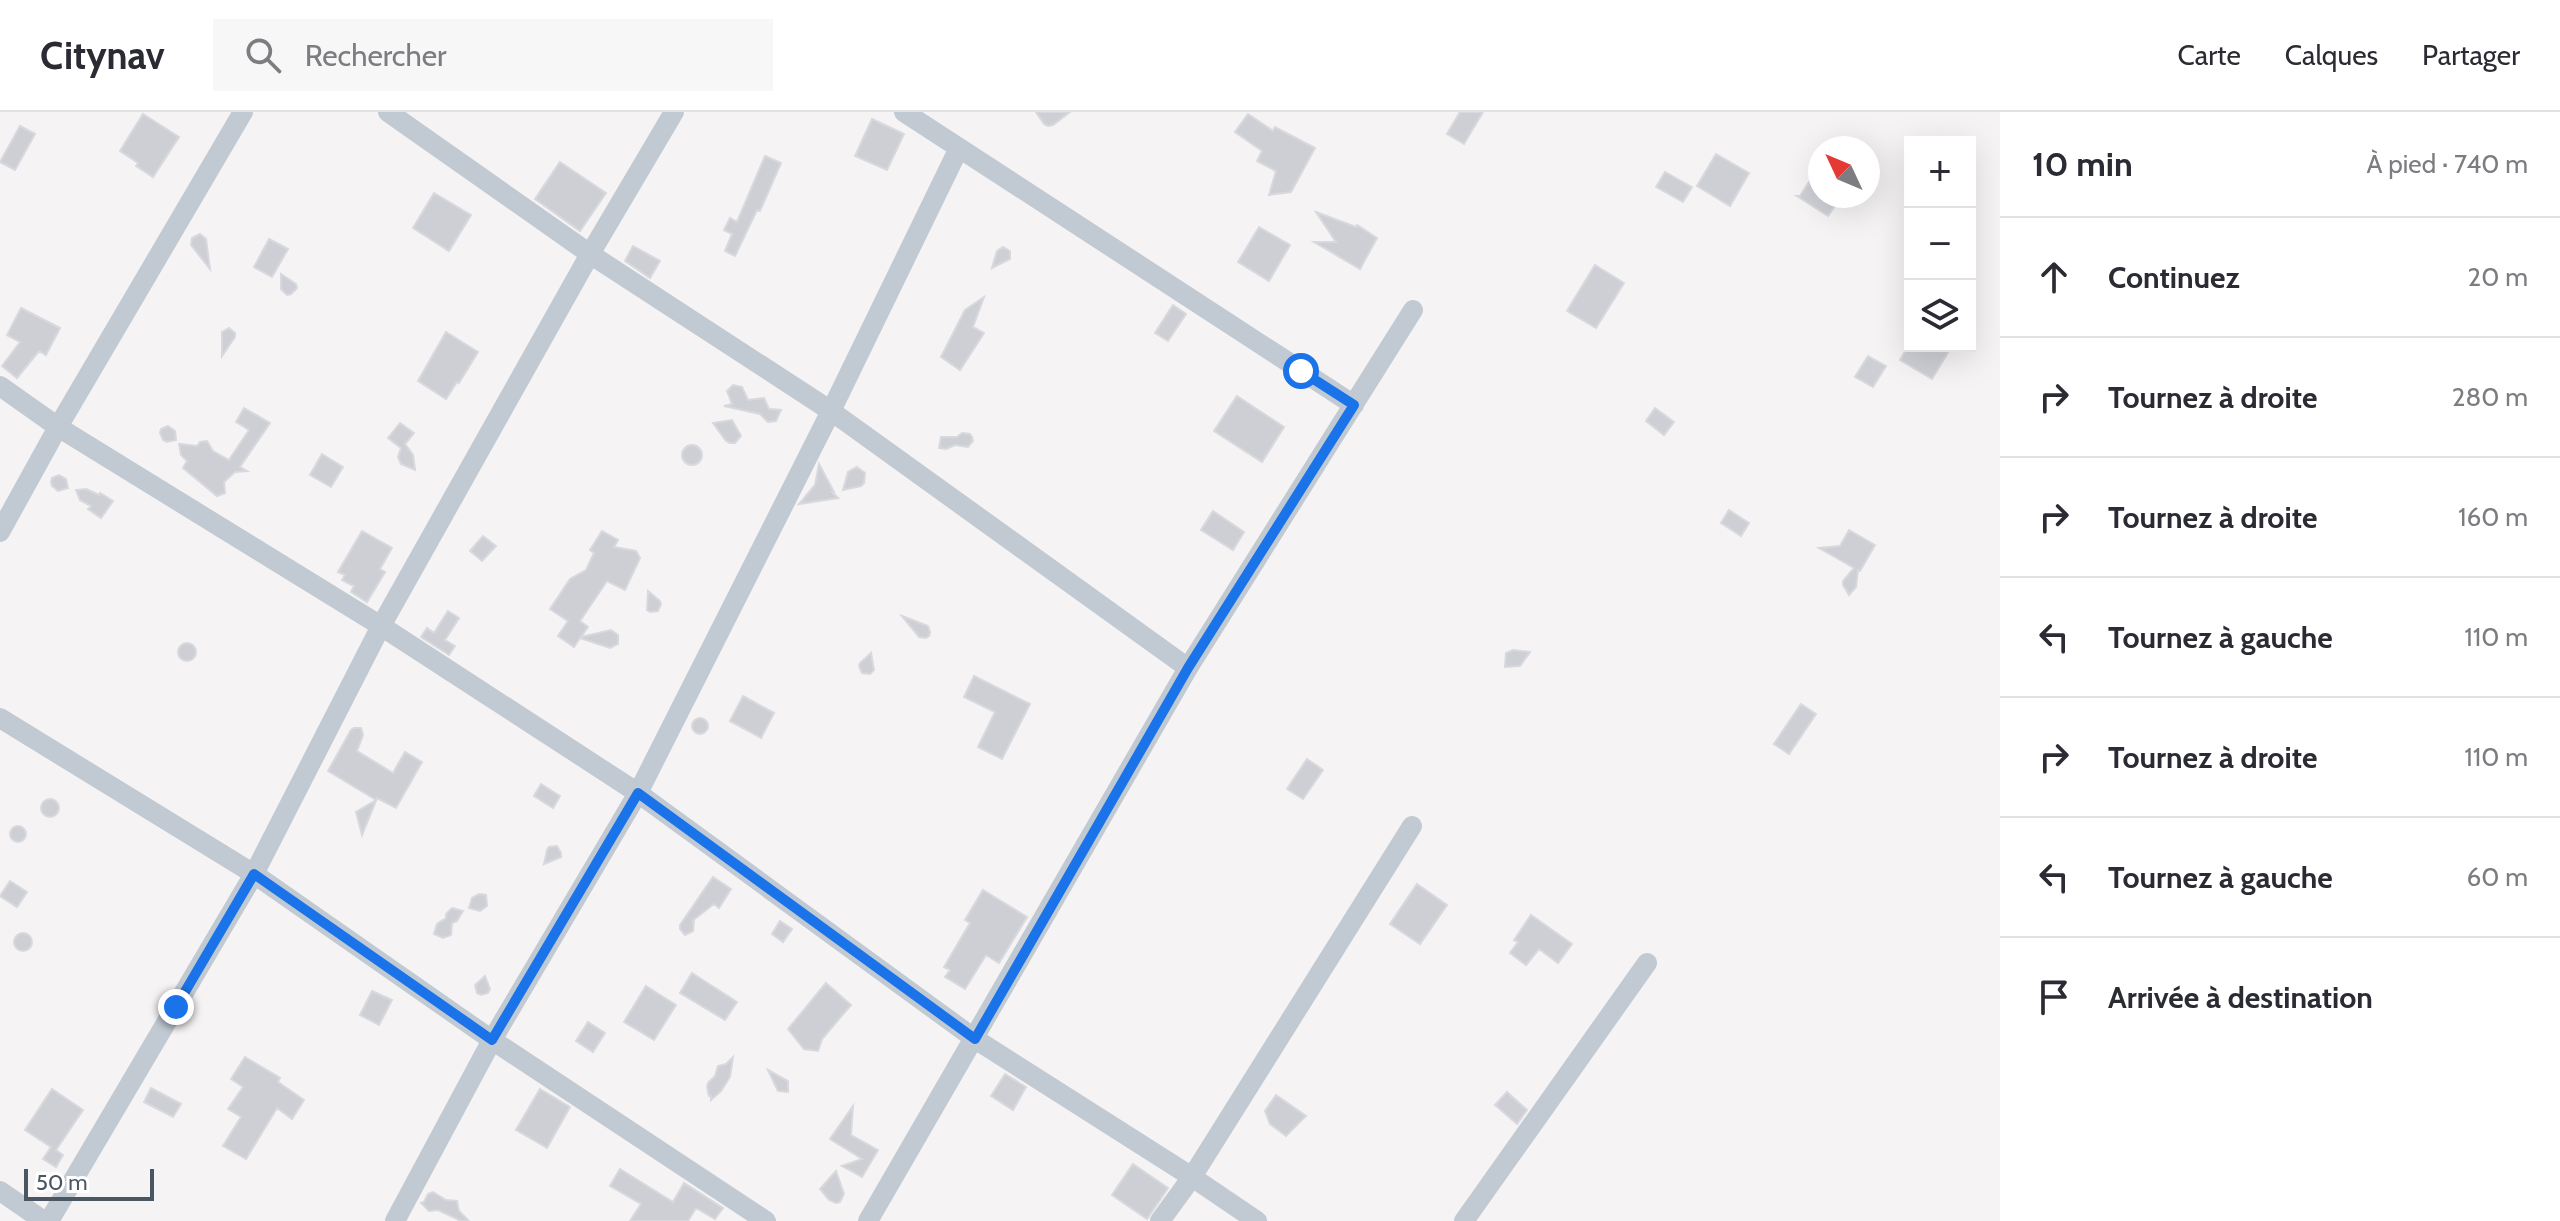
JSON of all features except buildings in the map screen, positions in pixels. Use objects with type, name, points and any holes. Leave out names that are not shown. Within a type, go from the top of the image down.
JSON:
[{"type":"street","points":[[0,532],[243,112]]},
{"type":"street","points":[[388,112],[590,254],[831,411],[1188,668]]},
{"type":"street","points":[[0,1191],[47,1221],[254,874],[381,626],[590,254],[674,112]]},
{"type":"street","points":[[904,112],[1354,405]]},
{"type":"street","points":[[395,1221],[492,1040],[638,793],[831,411],[959,148]]},
{"type":"street","points":[[868,1221],[1188,668],[1413,310]]},
{"type":"street","points":[[0,386],[58,427],[381,626],[638,793],[975,1039],[1257,1221]]},
{"type":"street","points":[[0,718],[254,874],[492,1040],[766,1221]]},
{"type":"street","points":[[1160,1221],[1192,1177],[1412,826]]},
{"type":"street","points":[[1464,1221],[1647,963]]},
{"type":"route","points":[[176,1007],[254,874],[492,1040],[638,793],[975,1039],[1188,668],[1354,405],[1301,371]]}]
